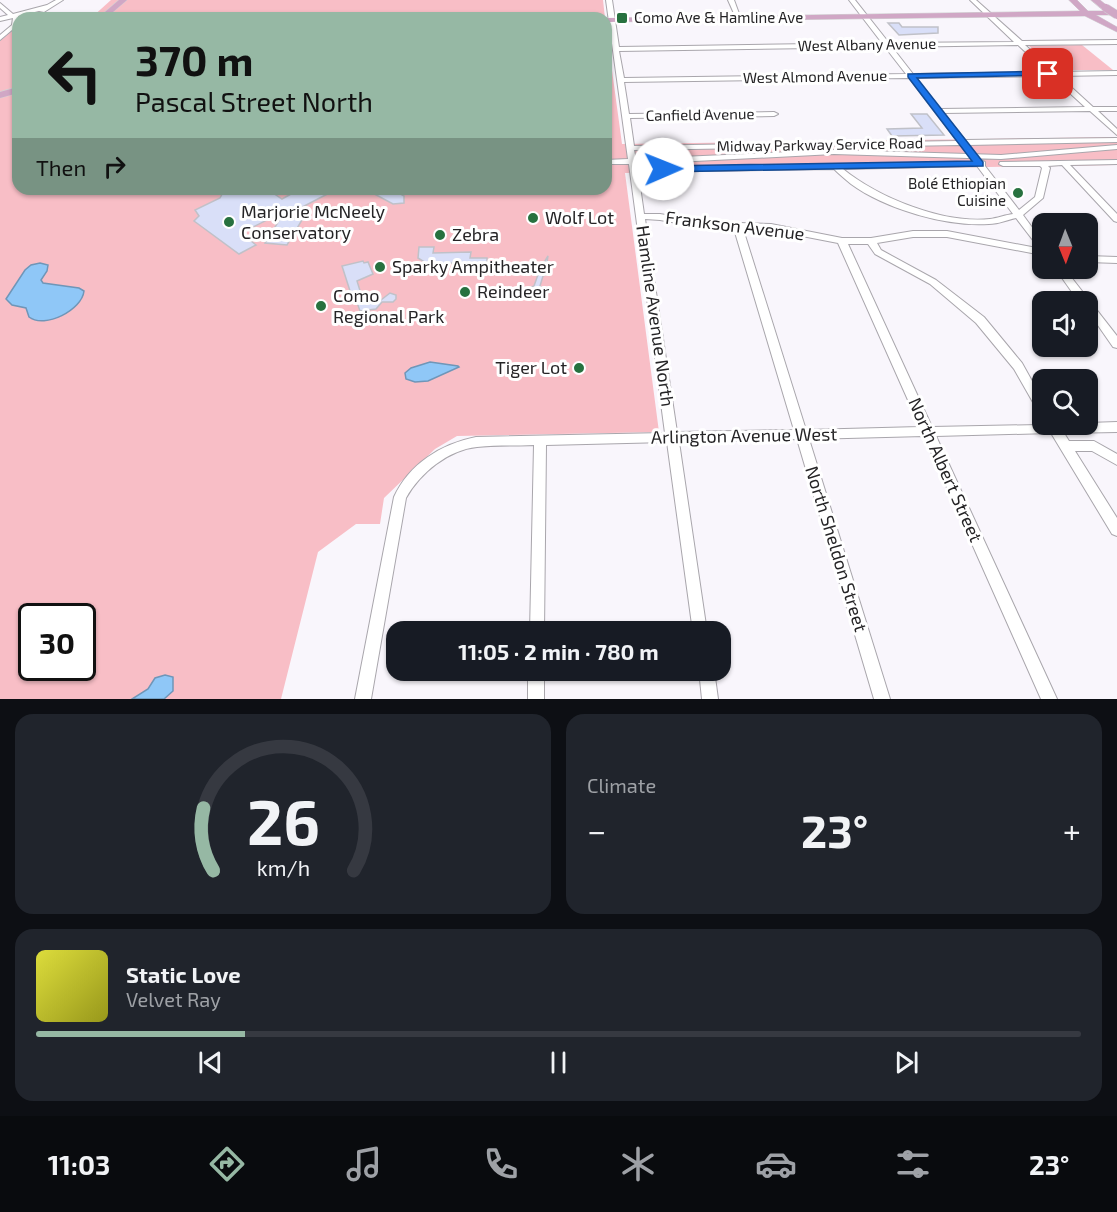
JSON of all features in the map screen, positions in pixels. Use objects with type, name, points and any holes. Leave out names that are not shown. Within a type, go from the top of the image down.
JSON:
[{"type":"main road","points":[[109,12],[123,0]]},
{"type":"main road","points":[[113,12],[123,0]]},
{"type":"main road","points":[[1073,0],[1088,14],[1117,30]]},
{"type":"main road","points":[[1095,0],[1113,10]]},
{"type":"main road","points":[[612,20],[1088,14],[1113,10]]},
{"type":"street","points":[[38,12],[60,0]]},
{"type":"street","points":[[731,0],[739,18]]},
{"type":"street","points":[[852,0],[1032,233]]},
{"type":"street","points":[[973,0],[1117,133]]},
{"type":"street","points":[[0,5],[12,16]]},
{"type":"street","points":[[28,12],[47,7]]},
{"type":"street","points":[[0,19],[12,16]]},
{"type":"street","points":[[12,16],[12,22]]},
{"type":"street","points":[[0,38],[12,27]]},
{"type":"street","name":"Hamline Avenue North","points":[[612,32],[634,166],[698,621]]},
{"type":"street","name":"West Albany Avenue","points":[[616,49],[1117,42]]},
{"type":"street","name":"West Almond Avenue","points":[[621,80],[1117,73]]},
{"type":"street","points":[[938,111],[1117,109]]},
{"type":"street","name":"Canfield Avenue","points":[[626,116],[774,114]]},
{"type":"street","name":"Midway Parkway Service Road","points":[[631,148],[1117,140]]},
{"type":"street","points":[[612,163],[634,166],[834,152],[976,161],[1117,147]]},
{"type":"street","name":"Midway Parkway Service Road","points":[[634,166],[836,166],[976,161],[1117,162]]},
{"type":"street","points":[[836,166],[853,182],[873,194],[921,213],[976,223],[997,221],[1018,214],[1030,206],[1041,192],[1046,176],[1046,168],[1042,163]]},
{"type":"street","points":[[1064,163],[1117,219]]},
{"type":"street","name":"Frankson Avenue","points":[[641,216],[706,225],[771,227],[842,240],[871,241],[913,234],[947,234],[973,237],[1032,250]]},
{"type":"street","name":"North Sheldon Street","points":[[738,226],[882,699]]},
{"type":"street","name":"North Albert Street","points":[[842,240],[1049,699]]},
{"type":"street","points":[[871,241],[878,252],[933,282],[980,320],[1018,366],[1032,390]]},
{"type":"street","points":[[1098,259],[1117,260]]},
{"type":"street","points":[[1098,318],[1117,344]]},
{"type":"street","name":"Arlington Avenue West","points":[[363,699],[398,504],[407,486],[434,459],[453,447],[476,442],[1032,427]]},
{"type":"street","name":"Arlington Avenue West","points":[[1098,427],[1117,427]]},
{"type":"street","points":[[1059,435],[1117,530]]},
{"type":"street","points":[[537,621],[540,441]]},
{"type":"street","points":[[1066,446],[1094,446],[1117,460]]},
{"type":"street","points":[[536,681],[536,699]]},
{"type":"street","points":[[708,681],[710,699]]},
{"type":"shaded area","points":[[111,0],[603,0],[604,12],[98,12]]},
{"type":"shaded area","name":"Como Regional Park","points":[[12,31],[12,195],[612,195],[612,70],[622,144],[1117,137],[1117,165],[625,173],[659,432],[457,436],[435,449],[384,498],[380,524],[356,524],[318,552],[281,699],[0,699],[0,41]]},
{"type":"shaded area","points":[[1082,45],[1113,70],[1057,70],[1029,46]]},
{"type":"water","points":[[40,263],[48,265],[41,280],[43,283],[79,288],[84,291],[82,298],[70,311],[44,321],[29,317],[26,308],[12,305],[6,299],[25,270],[31,265]]},
{"type":"water","points":[[430,362],[459,367],[428,381],[415,382],[406,379],[405,373],[411,368]]},
{"type":"water","points":[[165,675],[173,677],[173,691],[164,699],[132,699],[148,689],[155,678]]},
{"type":"building","points":[[888,23],[899,23],[902,27],[938,27],[938,33],[899,35]]},
{"type":"building","points":[[911,114],[927,114],[944,135],[892,136],[887,129],[922,128]]},
{"type":"building","name":"Marjorie McNeely Conservatory","points":[[222,195],[276,195],[282,199],[289,195],[325,195],[285,216],[302,220],[287,245],[265,243],[285,211],[241,233],[256,245],[239,254],[194,221],[199,216],[195,210]]},
{"type":"building","points":[[376,195],[404,196],[404,203],[393,204]]},
{"type":"building","points":[[419,247],[434,247],[433,253],[471,252],[470,258],[487,258],[487,269],[464,270],[453,263],[429,265],[418,258]]},
{"type":"building","points":[[548,256],[546,269],[550,273],[543,276],[540,286],[544,289],[537,295],[530,294],[529,288],[534,286]]},
{"type":"building","points":[[368,262],[373,274],[357,281],[361,294],[381,300],[390,293],[396,295],[393,302],[382,302],[376,309],[360,311],[354,294],[351,294],[342,266]]},
{"type":"place","name":"Como Ave & Hamline Ave","points":[[622,18]]},
{"type":"place","name":"Bolé Ethiopian Cuisine","points":[[1018,193]]},
{"type":"place","name":"Wolf Lot","points":[[533,218]]},
{"type":"place","name":"Marjorie McNeely Conservatory","points":[[229,222]]},
{"type":"place","name":"Zebra","points":[[440,235]]},
{"type":"place","name":"Sparky Ampitheater","points":[[380,267]]},
{"type":"place","name":"Reindeer","points":[[465,292]]},
{"type":"place","name":"Como Regional Park","points":[[321,306]]},
{"type":"place","name":"Tiger Lot","points":[[579,368]]},
{"type":"route","points":[[663,169],[979,164],[911,75],[1048,74]]}]
